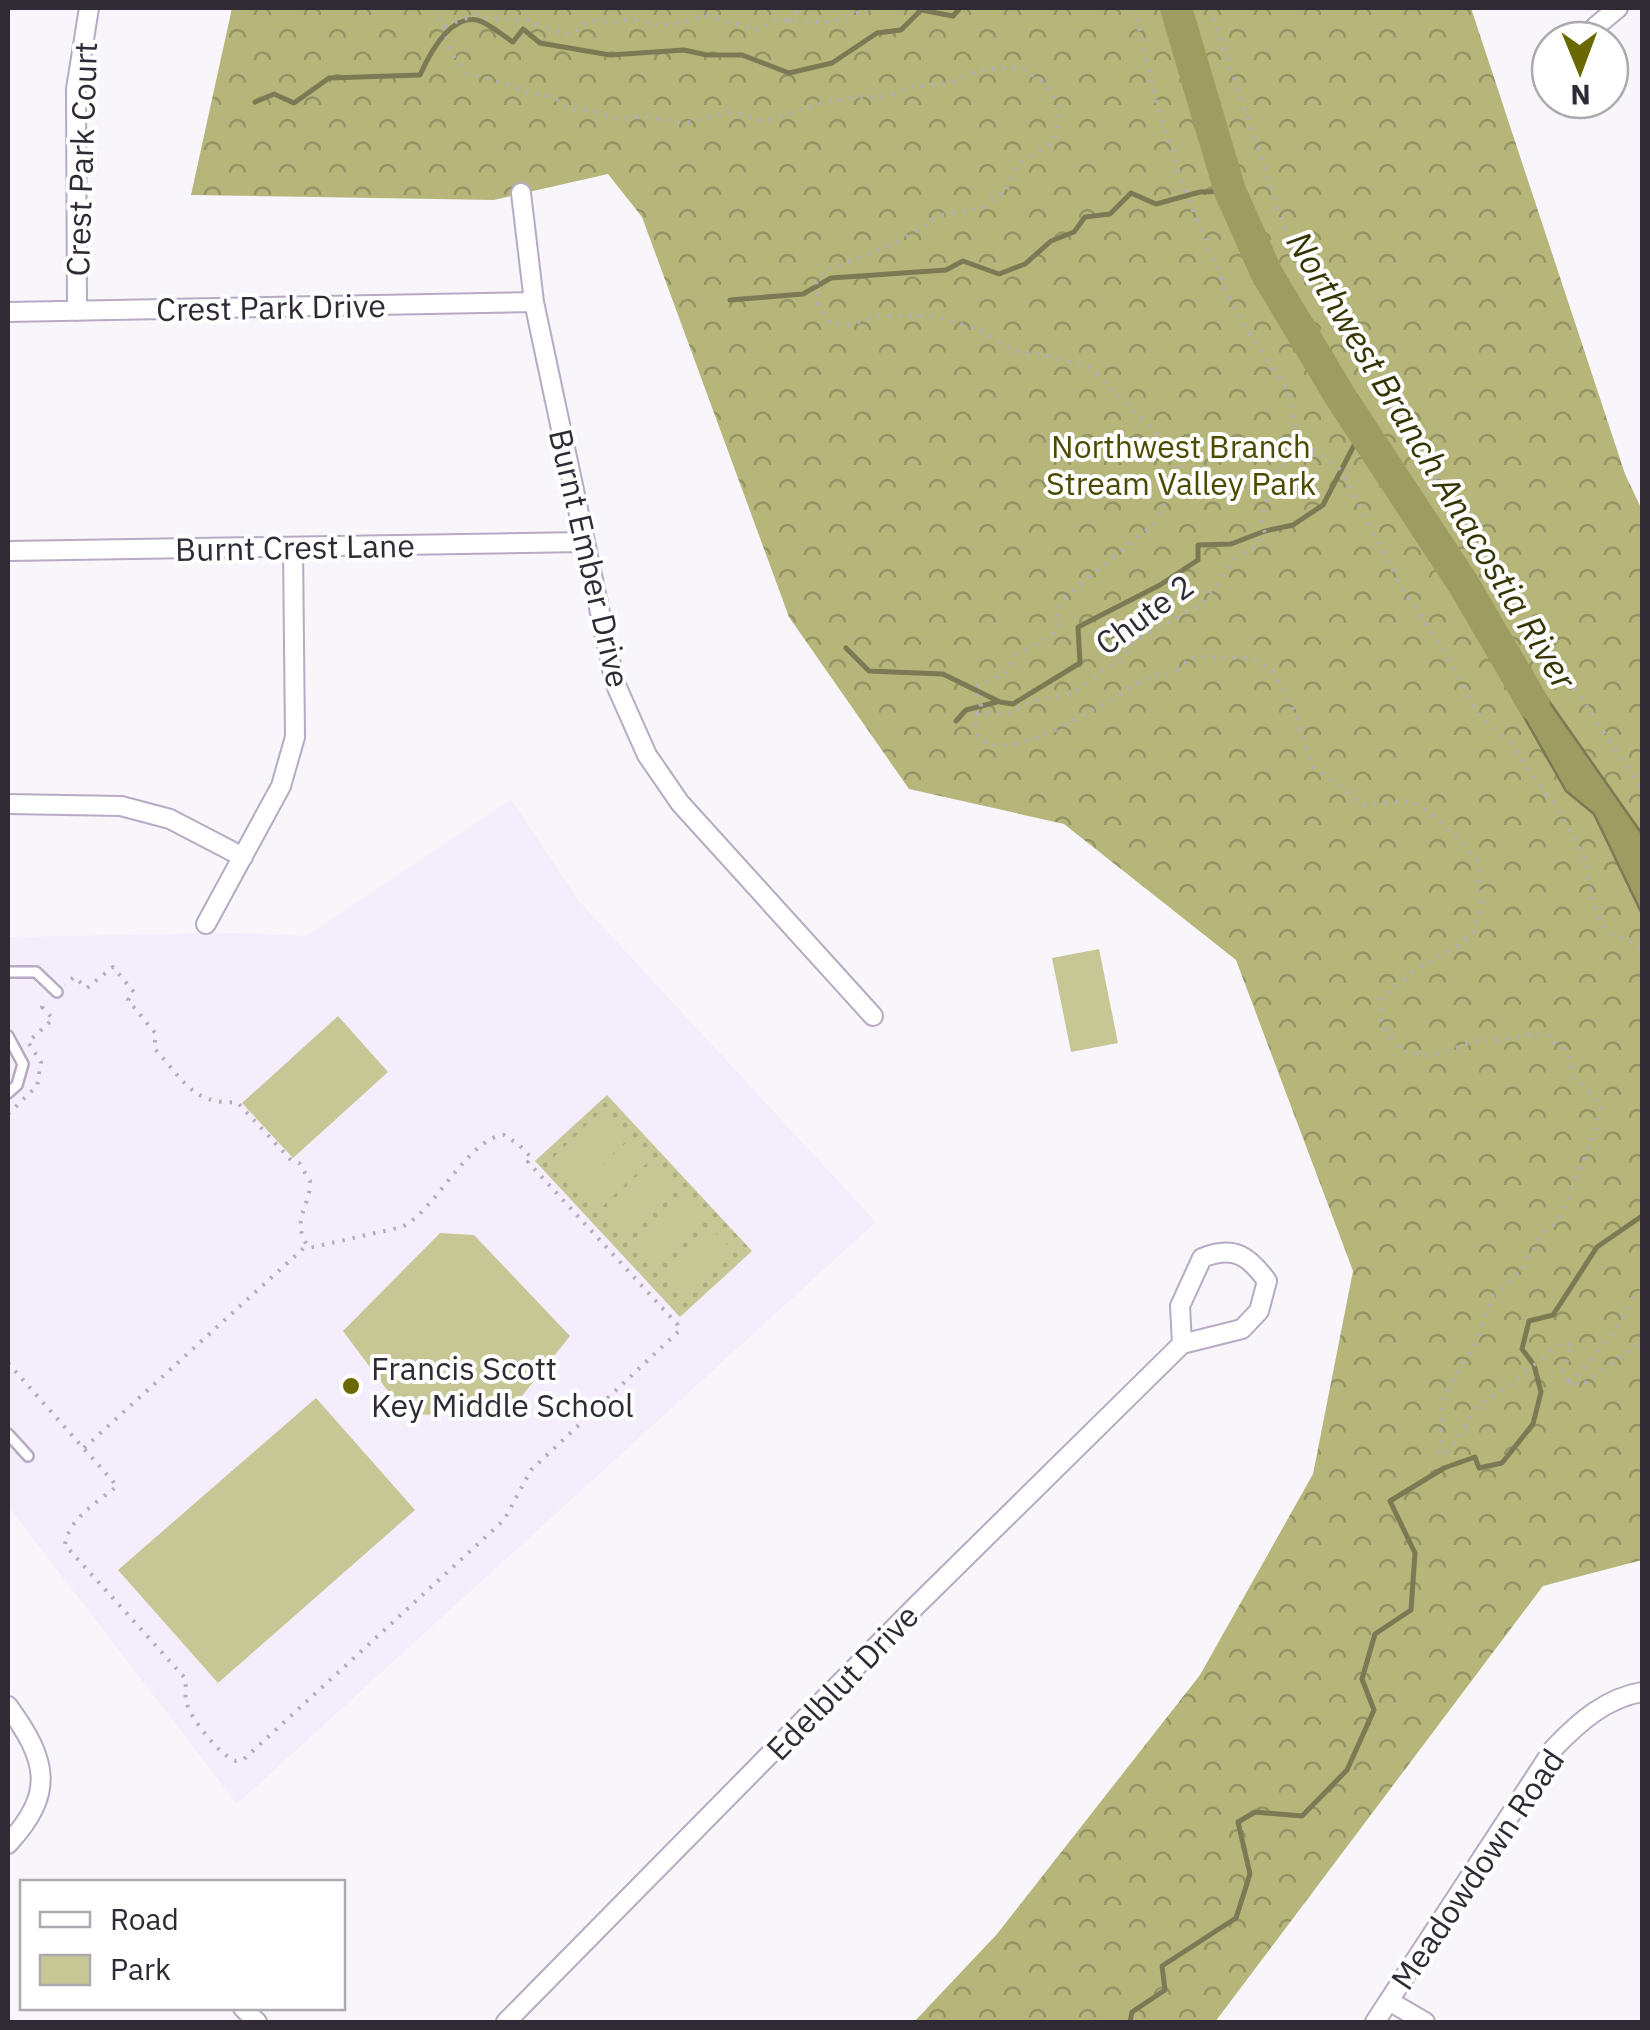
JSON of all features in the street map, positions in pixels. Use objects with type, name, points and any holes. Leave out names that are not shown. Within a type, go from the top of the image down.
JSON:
[{"type":"street","name":"Crest Park Court","points":[[76,311],[76,90],[89,8]]},
{"type":"street","name":"Burnt Ember Drive","points":[[521,193],[534,302],[614,683],[646,755],[680,803],[873,1016]]},
{"type":"street","name":"Crest Park Drive","points":[[8,312],[534,302]]},
{"type":"street","name":"Burnt Crest Lane","points":[[8,551],[583,542]]},
{"type":"street","points":[[206,924],[281,786],[295,737],[293,548]]},
{"type":"street","points":[[8,804],[121,806],[170,819],[243,857]]},
{"type":"street","points":[[1220,1251],[1252,1260],[1267,1281],[1259,1311],[1242,1329],[1182,1344],[1180,1306],[1202,1258],[1220,1251]]},
{"type":"street","name":"Edelblut Drive","points":[[506,2022],[916,1606],[1182,1344]]},
{"type":"street","name":"Meadowdown Road","points":[[1375,2022],[1554,1748],[1582,1718],[1625,1695],[1642,1692]]},
{"type":"street","points":[[8,1706],[39,1755],[41,1778],[38,1802],[24,1827],[8,1844]]},
{"type":"street","points":[[1389,2000],[1425,2022]]},
{"type":"lane","points":[[8,972],[36,972],[58,992]]},
{"type":"lane","points":[[8,1036],[23,1064],[16,1085],[8,1093]]},
{"type":"lane","points":[[8,1434],[28,1456]]},
{"type":"path","points":[[440,8],[437,18],[444,27],[450,52],[466,73],[553,97],[573,110],[590,110],[614,118],[646,117],[686,123],[732,112],[764,121],[826,102],[885,97],[907,88],[948,83],[980,70],[1012,65],[1034,73],[1045,83],[1059,102],[1058,133],[1037,154],[1017,166],[1005,194],[984,208],[940,216],[898,242],[827,270],[816,280],[818,307],[831,324],[848,325],[879,316],[931,316],[981,330],[1014,352],[1037,352],[1089,367],[1129,403],[1138,418],[1178,458],[1180,474],[1154,524],[1068,594],[1057,609],[1060,624],[1056,631],[1023,649],[1005,674],[980,683],[975,691],[981,706],[976,713],[978,737],[993,744],[1026,744],[1145,678],[1177,670],[1189,657],[1251,658],[1273,672],[1282,686],[1294,710],[1311,766],[1364,805],[1412,801],[1440,821],[1473,856],[1481,876],[1482,908],[1473,931],[1449,954],[1420,967],[1386,991],[1379,1006],[1381,1022],[1400,1050],[1432,1056],[1478,1040],[1534,1034],[1553,1036],[1555,1043],[1567,1051],[1574,1077],[1601,1109],[1594,1136],[1558,1221],[1541,1236],[1524,1269],[1492,1298],[1475,1344],[1444,1395],[1439,1453],[1452,1450],[1478,1406],[1560,1343],[1574,1345],[1564,1371],[1569,1383]]},
{"type":"path","points":[[788,21],[800,8]]},
{"type":"path","points":[[444,27],[476,14],[534,22],[562,34],[578,31],[590,20],[633,18],[653,25],[683,23],[704,14],[760,30],[772,20],[832,22],[870,8]]},
{"type":"path","points":[[1134,8],[1156,100],[1183,186],[1223,289],[1288,390],[1298,436],[1340,470],[1404,592],[1444,650],[1479,715],[1507,739],[1560,813],[1586,861],[1592,904],[1607,932],[1632,942],[1642,952]]},
{"type":"path","points":[[1210,8],[1298,270],[1642,790]]},
{"type":"path","name":"Chute 2","points":[[976,713],[1009,713],[1031,701],[1079,690],[1106,667],[1118,664],[1132,642],[1203,604],[1233,560],[1256,545],[1265,533],[1266,526],[1261,521],[1274,474],[1290,461],[1321,453]]},
{"type":"path","points":[[8,1114],[37,1086],[41,1062],[28,1042],[53,1019],[42,1008],[74,977],[87,988],[113,967],[134,992],[128,1000],[156,1034],[154,1048],[195,1092],[211,1102],[238,1102],[303,1169],[310,1180],[300,1224],[306,1246]]},
{"type":"path","points":[[8,1363],[83,1448],[117,1486],[73,1524],[65,1544],[185,1678],[190,1711],[221,1753],[236,1761],[244,1759],[492,1532],[504,1520],[532,1470],[680,1330],[528,1162],[532,1158],[504,1135],[491,1138],[447,1180],[415,1220],[382,1232],[318,1247],[306,1246],[83,1448]]},
{"type":"path","points":[[1569,1383],[1584,1370],[1627,1314],[1634,1295],[1642,1292]]},
{"type":"path","points":[[1569,1383],[1582,1384],[1642,1341]]},
{"type":"shaded area","points":[[1486,650],[1539,687],[1642,834],[1642,914],[1594,814],[1566,791]]},
{"type":"shaded area","name":"Francis Scott Key Middle School","points":[[511,799],[579,901],[876,1222],[237,1804],[8,1506],[8,937],[236,933],[306,936]]},
{"type":"green space","name":"Northwest Branch Stream Valley Park","points":[[232,8],[1471,8],[1625,474],[1642,510],[1642,1560],[1543,1586],[1215,2022],[914,2022],[997,1934],[1200,1675],[1313,1474],[1353,1271],[1236,960],[1064,824],[909,789],[789,617],[642,217],[608,174],[494,200],[191,195]]},
{"type":"green space","points":[[1099,949],[1118,1043],[1071,1052],[1052,958]]},
{"type":"green space","points":[[338,1016],[388,1072],[293,1158],[242,1103]]},
{"type":"green space","points":[[607,1095],[752,1251],[680,1317],[535,1161]]},
{"type":"green space","points":[[601,1111],[622,1133],[575,1178],[554,1157]]},
{"type":"green space","points":[[629,1140],[649,1161],[602,1207],[581,1185]]},
{"type":"green space","points":[[656,1170],[676,1191],[629,1236],[608,1215]]},
{"type":"green space","points":[[682,1198],[702,1219],[655,1265],[634,1244]]},
{"type":"green space","points":[[710,1228],[731,1249],[683,1295],[663,1273]]},
{"type":"green space","points":[[440,1233],[474,1235],[570,1336],[505,1417],[405,1414],[343,1331]]},
{"type":"green space","points":[[316,1398],[415,1510],[218,1683],[118,1570]]},
{"type":"waterway","points":[[255,102],[274,94],[294,103],[329,78],[420,75],[441,38],[467,20],[482,22],[513,42],[523,29],[540,43],[610,55],[684,50],[707,55],[742,55],[789,73],[832,63],[877,33],[901,30],[921,10],[953,16],[960,8]]},
{"type":"waterway","name":"Northwest Branch Anacostia River","points":[[1176,8],[1230,191],[1267,274],[1340,396],[1464,585],[1534,705]]},
{"type":"waterway","points":[[730,300],[803,294],[831,278],[946,270],[963,261],[999,274],[1025,264],[1051,241],[1074,232],[1085,217],[1110,214],[1131,193],[1156,204],[1200,192],[1230,191]]},
{"type":"waterway","points":[[846,648],[869,671],[943,674],[1000,702],[1013,704],[1080,663],[1078,627],[1160,585],[1198,560],[1198,545],[1231,544],[1293,525],[1323,505],[1362,430]]},
{"type":"waterway","points":[[956,721],[966,710],[997,702]]},
{"type":"waterway","points":[[1130,2022],[1132,2012],[1165,1990],[1162,1966],[1236,1918],[1250,1874],[1238,1822],[1255,1812],[1302,1816],[1347,1770],[1374,1710],[1362,1679],[1375,1634],[1411,1610],[1415,1553],[1390,1501],[1444,1468],[1475,1457],[1479,1468],[1502,1463],[1533,1424],[1541,1392],[1534,1365],[1522,1349],[1529,1321],[1553,1315],[1597,1247],[1642,1216]]},
{"type":"place","name":"Francis Scott Key Middle School","points":[[351,1386]]}]
